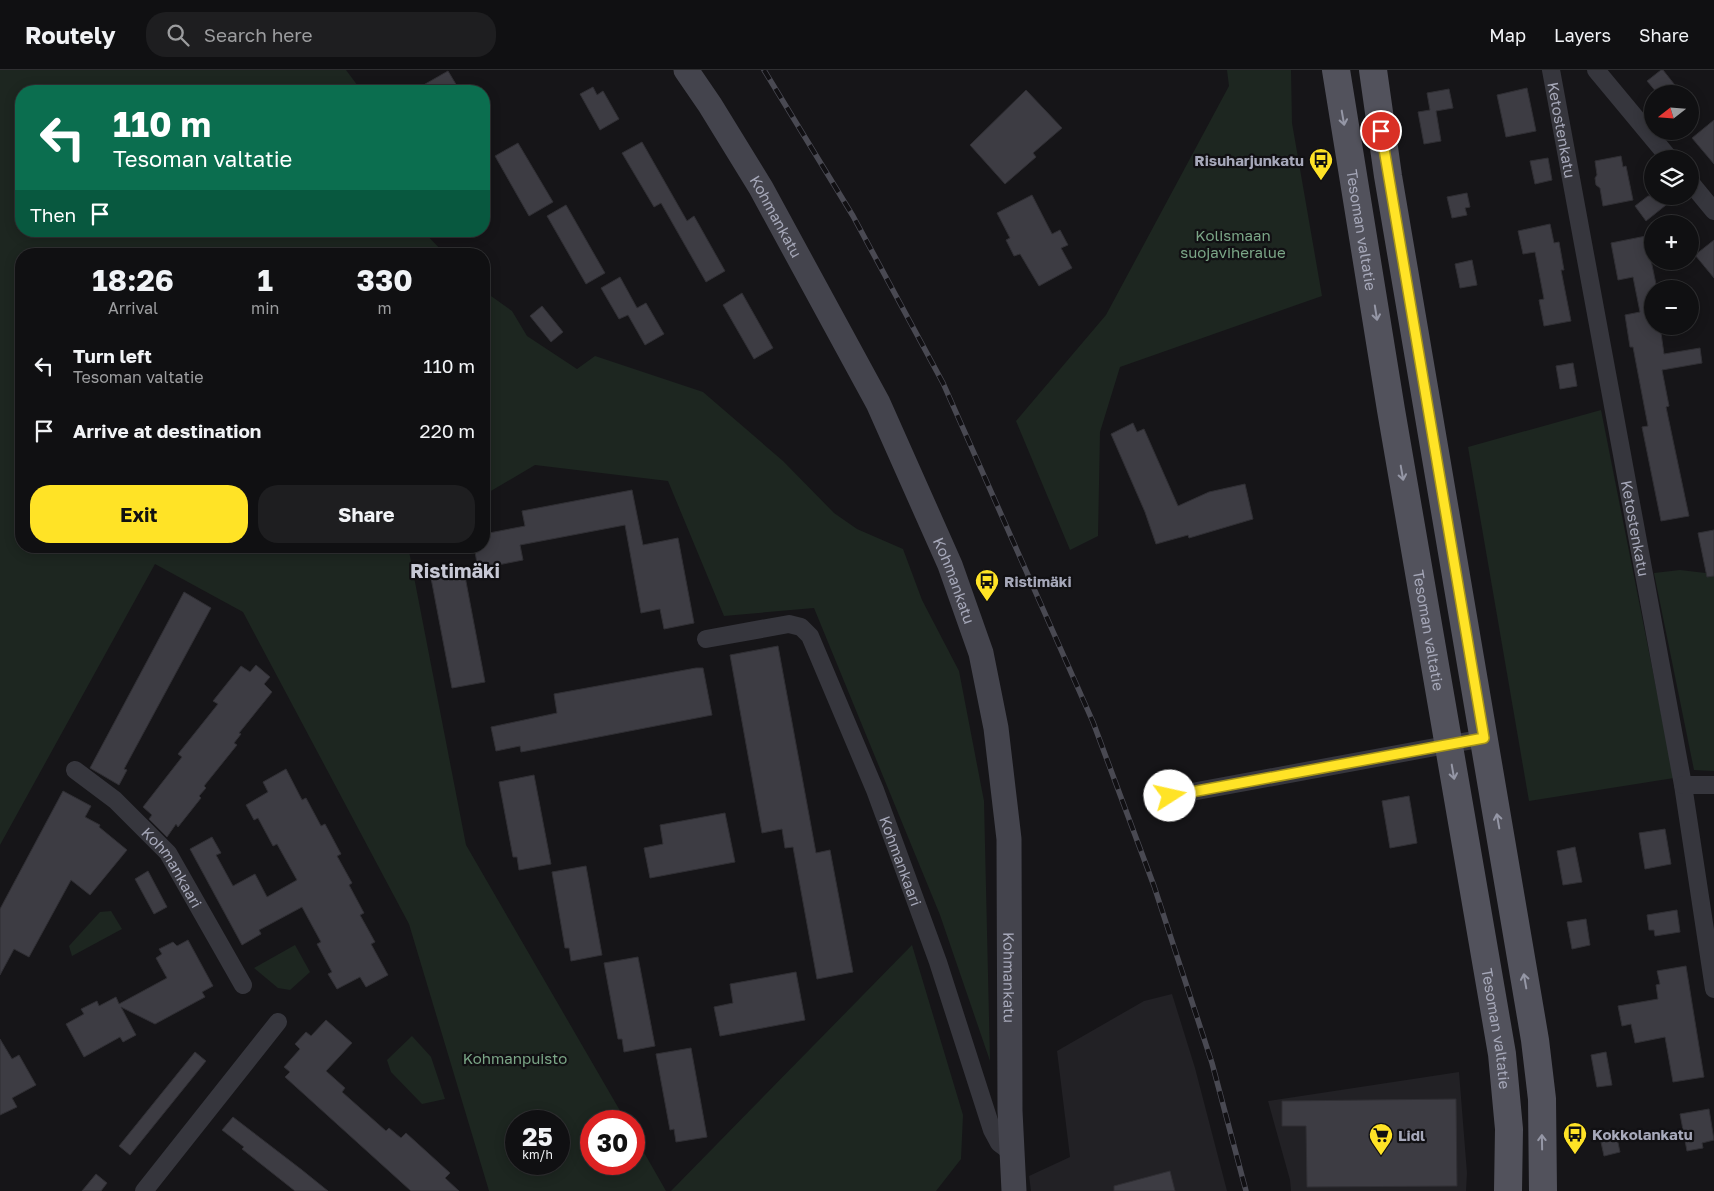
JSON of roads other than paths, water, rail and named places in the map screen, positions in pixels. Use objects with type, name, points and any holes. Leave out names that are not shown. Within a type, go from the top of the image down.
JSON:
[{"type":"main road","name":"Tesoman valtatie","points":[[1336,70],[1502,1054],[1509,1129],[1508,1191]]},
{"type":"main road","points":[[1373,70],[1388,176],[1535,1040],[1542,1099],[1543,1191]]},
{"type":"street","name":"Kohmankatu","points":[[686,70],[761,188],[878,403],[944,549],[967,607],[981,653],[996,728],[1009,839],[1011,1152]]},
{"type":"street","name":"Ketostenkatu","points":[[1551,70],[1683,785],[1714,989]]},
{"type":"street","points":[[1596,70],[1663,150]]},
{"type":"street","points":[[1699,193],[1714,212]]},
{"type":"street","name":"Kohmankaari","points":[[706,639],[789,624],[801,627],[810,636],[875,790],[938,962],[992,1130],[999,1144],[1011,1152]]},
{"type":"street","points":[[1170,796],[1484,738]]},
{"type":"street","name":"Kohmankaari","points":[[75,770],[115,800],[168,853],[243,985]]},
{"type":"street","points":[[1683,785],[1714,785]]},
{"type":"street","points":[[144,1191],[278,1022]]},
{"type":"street","points":[[1011,1152],[1014,1191]]},
{"type":"railway","points":[[764,70],[853,216],[943,383],[1093,722],[1154,886],[1212,1063],[1246,1191]]},
{"type":"place","name":"Risuharjunkatu","points":[[1321,181]]},
{"type":"place","name":"Ristimäki","points":[[987,602]]},
{"type":"place","name":"Kokkolankatu","points":[[1575,1155]]},
{"type":"place","name":"Lidl","points":[[1381,1156]]},
{"type":"district","name":"Ristimäki","points":[[455,570]]},
{"type":"park label","name":"Kolismaan suojaviheralue","points":[[1233,244]]},
{"type":"park label","name":"Kohmanpuisto","points":[[515,1058]]}]
